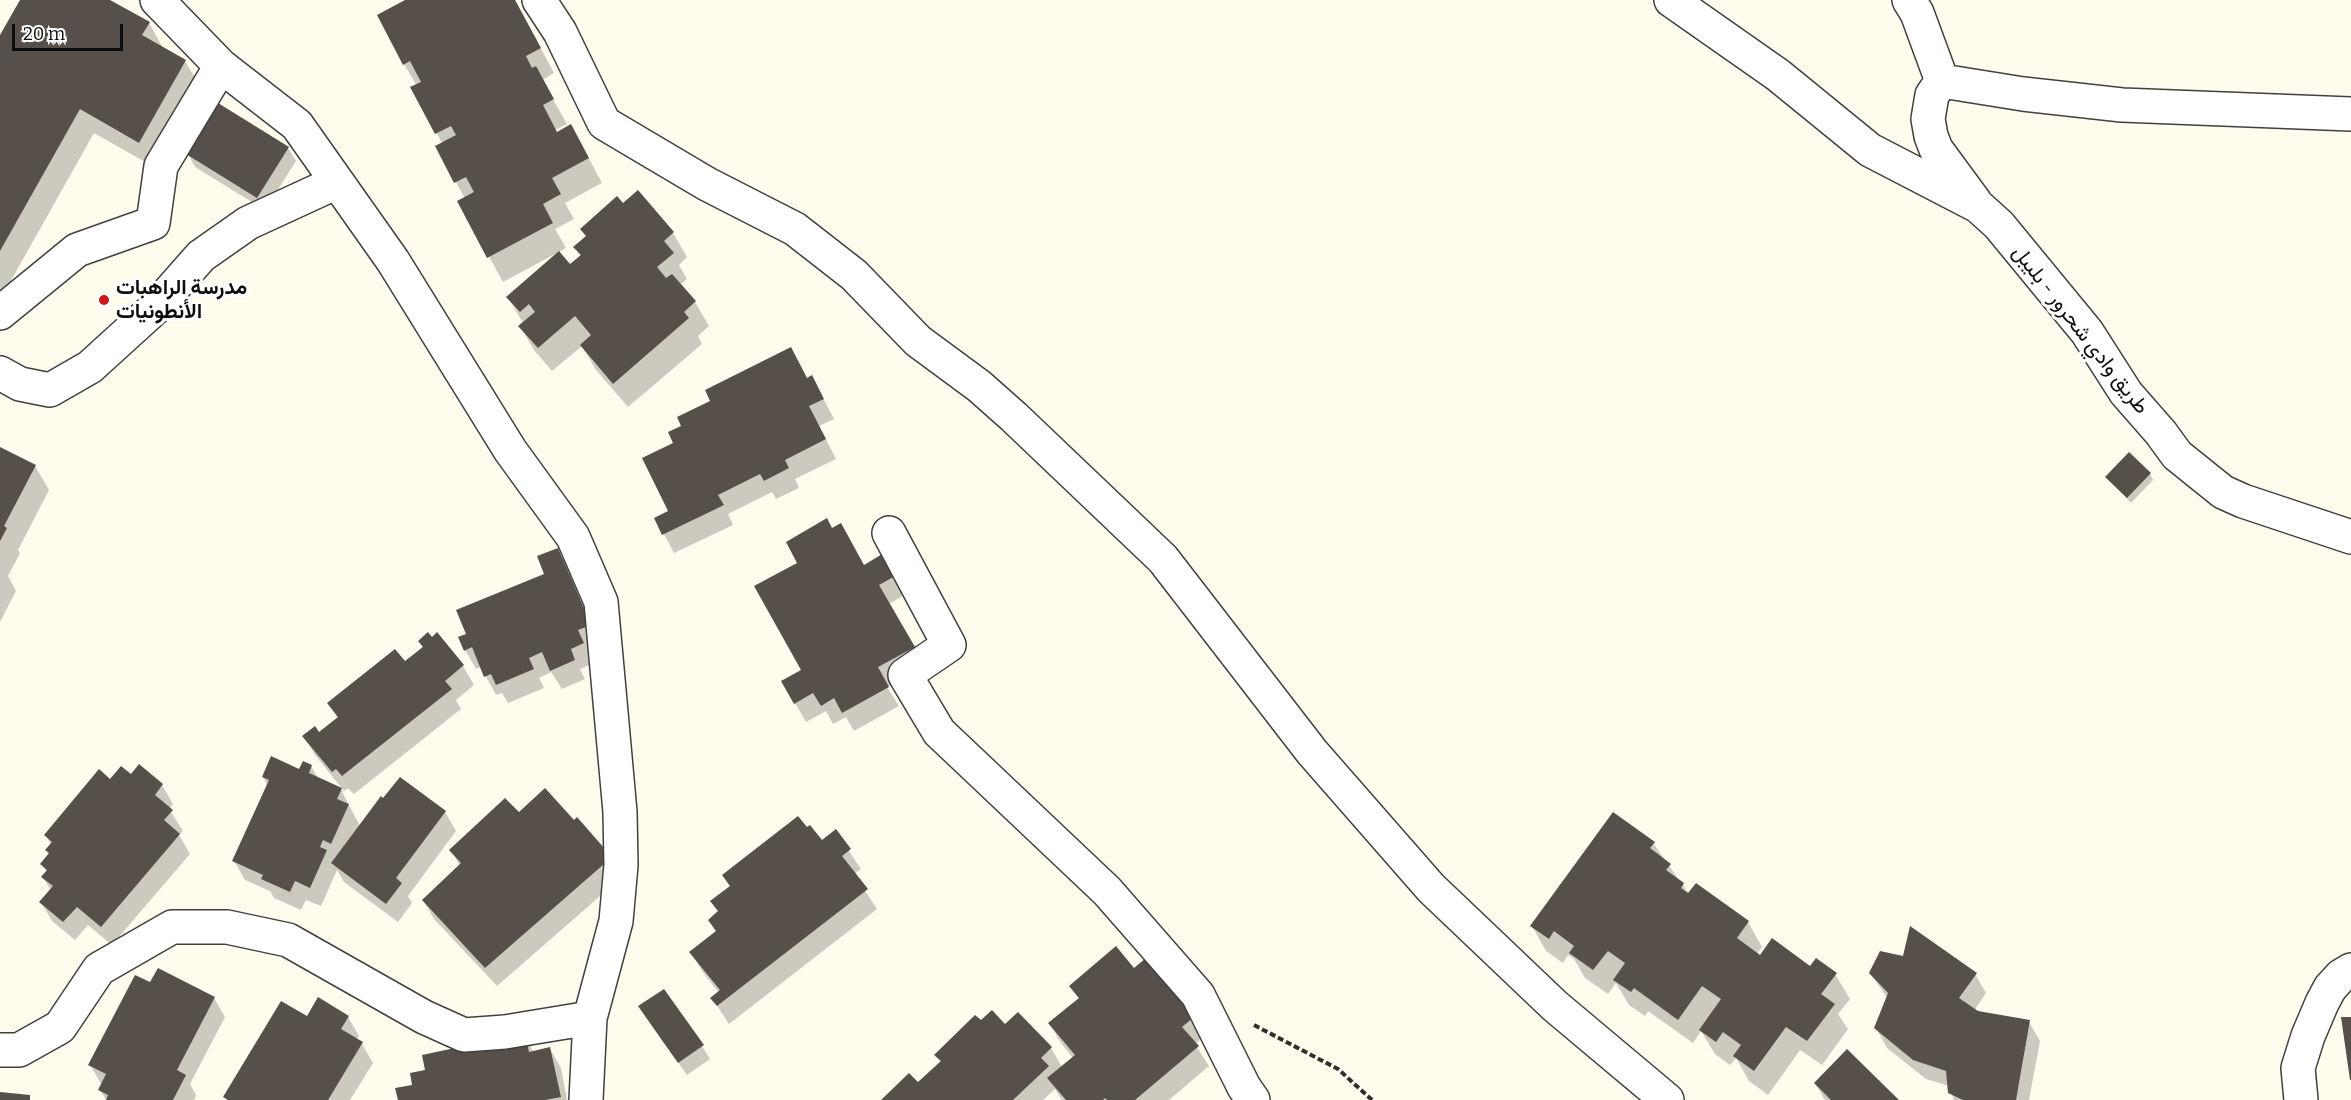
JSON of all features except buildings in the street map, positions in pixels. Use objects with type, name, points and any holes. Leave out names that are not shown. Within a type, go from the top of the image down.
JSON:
[{"type":"street","points":[[157,0],[221,66],[297,125],[393,261],[510,450],[573,537],[601,602],[620,801],[621,865],[616,921],[590,1018],[586,1100]]},
{"type":"street","points":[[539,0],[560,32],[604,123],[707,184],[795,230],[854,275],[918,341],[979,386],[1014,417],[1163,559],[1312,752],[1431,888],[1556,1006],[1667,1100]]},
{"type":"street","name":"طريق وادي شحرور - بليبل","points":[[1671,0],[1778,75],[1870,150],[1978,206],[1999,225],[2055,290],[2087,332],[2126,393],[2177,455],[2223,492],[2243,501],[2351,537]]},
{"type":"street","points":[[1909,0],[1917,13],[1942,81]]},
{"type":"street","points":[[0,313],[76,250],[153,223],[161,166],[221,66]]},
{"type":"street","points":[[1942,81],[1932,95],[1928,119],[1931,136],[1936,149],[1978,206]]},
{"type":"street","points":[[1942,81],[2023,94],[2122,105],[2351,114]]},
{"type":"street","points":[[0,373],[20,384],[50,390],[90,367],[156,307],[201,256],[248,223],[337,182]]},
{"type":"street","points":[[889,533],[949,645],[905,675],[939,732],[1107,891],[1198,995],[1244,1087],[1253,1100]]},
{"type":"street","points":[[0,1050],[19,1050],[60,1027],[99,969],[172,927],[227,927],[288,940],[424,1017],[464,1035],[505,1032],[590,1018]]},
{"type":"street","points":[[2301,1100],[2298,1068],[2308,1036],[2330,988],[2341,976],[2351,970]]},
{"type":"path","points":[[1248,1022],[1338,1069],[1372,1100]]},
{"type":"place","name":"مدرسة الراهبات الأنطونيات","points":[[104,300]]}]
